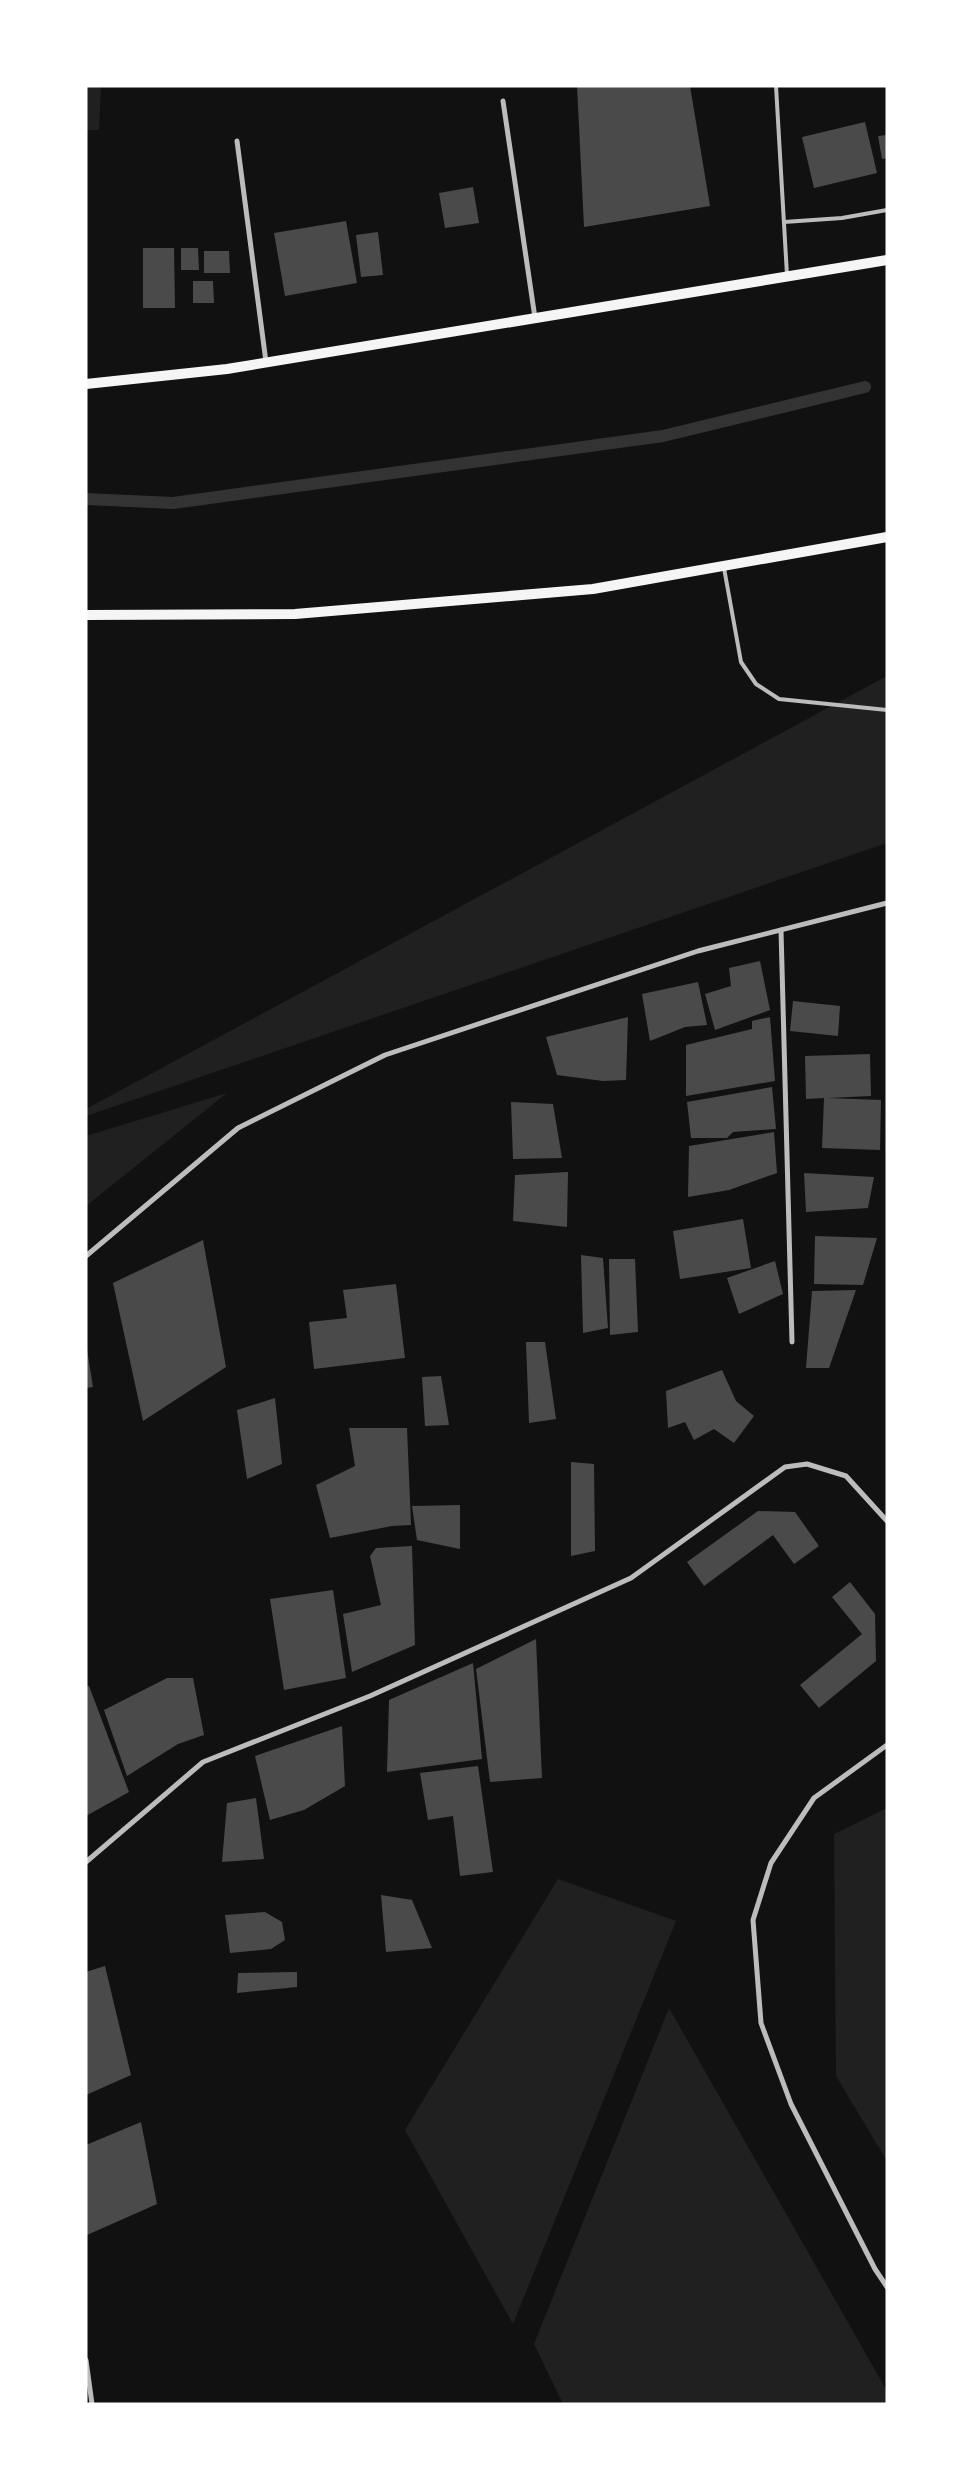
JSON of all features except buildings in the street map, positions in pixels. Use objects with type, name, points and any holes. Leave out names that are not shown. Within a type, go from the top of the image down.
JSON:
[{"type":"main road","points":[[86,384],[227,369],[887,260]]},
{"type":"main road","points":[[86,615],[295,614],[593,589],[887,536]]},
{"type":"street","points":[[503,101],[535,318]]},
{"type":"street","points":[[237,141],[266,362]]},
{"type":"street","points":[[86,1256],[238,1128],[385,1055],[698,951],[887,903]]},
{"type":"street","points":[[781,930],[792,1342]]},
{"type":"street","points":[[86,1862],[203,1762],[370,1696],[631,1578],[785,1467],[807,1464],[846,1476],[887,1521]]},
{"type":"street","points":[[887,1745],[814,1798],[771,1864],[753,1920],[761,2023],[791,2104],[875,2269],[887,2287]]},
{"type":"street","points":[[86,2360],[92,2404]]},
{"type":"lane","points":[[776,86],[787,277]]},
{"type":"lane","points":[[784,222],[842,218],[887,210]]},
{"type":"lane","points":[[724,566],[741,662],[756,684],[779,699],[887,710]]},
{"type":"shaded area","points":[[86,86],[101,86],[99,130],[86,130]]},
{"type":"shaded area","points":[[887,676],[887,843],[86,1116],[86,1109]]},
{"type":"shaded area","points":[[227,1093],[86,1206],[86,1136]]},
{"type":"shaded area","points":[[887,1808],[887,2161],[836,2076],[834,1834]]},
{"type":"shaded area","points":[[558,1879],[676,1921],[513,2324],[405,2130]]},
{"type":"shaded area","points":[[669,2008],[887,2391],[887,2404],[563,2404],[534,2344]]},
{"type":"waterway","points":[[86,499],[173,503],[663,436],[865,387]]}]
